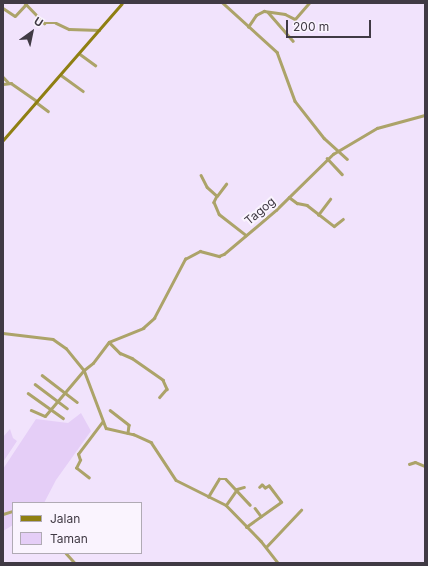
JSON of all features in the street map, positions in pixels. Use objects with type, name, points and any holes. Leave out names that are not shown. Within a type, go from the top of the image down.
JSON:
[{"type":"main road","points":[[4,138],[80,54],[122,3]]},
{"type":"street","points":[[3,8],[16,16],[26,3],[44,23],[56,23],[69,29],[100,30]]},
{"type":"street","points":[[223,3],[276,52],[291,96],[336,151],[346,159]]},
{"type":"street","points":[[248,27],[259,12],[285,14],[295,19],[309,3]]},
{"type":"street","points":[[268,12],[293,41]]},
{"type":"street","points":[[80,54],[95,65]]},
{"type":"street","points":[[61,75],[83,91]]},
{"type":"street","points":[[3,77],[8,82],[37,101],[48,111]]},
{"type":"street","points":[[3,84],[8,82]]},
{"type":"street","name":"Tagog","points":[[110,342],[143,328],[154,318],[185,259],[200,251],[222,255],[289,197],[327,158],[336,151],[376,128],[425,115]]},
{"type":"street","points":[[327,158],[342,174]]},
{"type":"street","points":[[201,175],[217,196]]},
{"type":"street","points":[[226,184],[214,202],[219,214],[246,235]]},
{"type":"street","points":[[289,197],[296,203],[307,205],[335,227],[343,219]]},
{"type":"street","points":[[318,215],[330,199]]},
{"type":"street","points":[[3,333],[53,339],[66,348],[84,370],[102,422],[109,430],[128,433],[151,442],[176,480],[226,506],[266,547],[278,563]]},
{"type":"street","points":[[32,410],[42,417],[52,410],[84,370],[94,364],[110,342],[120,353],[132,358],[163,380],[167,387],[160,397]]},
{"type":"street","points":[[42,375],[77,402]]},
{"type":"street","points":[[35,384],[67,408]]},
{"type":"street","points":[[28,393],[63,418]]},
{"type":"street","points":[[110,410],[129,425],[128,433]]},
{"type":"street","points":[[89,478],[76,468],[80,460],[78,454],[102,422]]},
{"type":"street","points":[[409,464],[415,462],[425,466]]},
{"type":"street","points":[[208,497],[220,479],[227,480],[250,505]]},
{"type":"street","points":[[246,527],[281,502],[269,486],[265,488],[262,485],[260,487]]},
{"type":"street","points":[[226,506],[237,490],[244,487]]},
{"type":"street","points":[[255,508],[261,516]]},
{"type":"street","points":[[266,547],[301,510]]},
{"type":"street","points":[[67,554],[75,563]]},
{"type":"green space","points":[[81,413],[91,431],[56,480],[45,502],[12,502],[12,526],[3,531],[3,469],[36,419],[68,423]]},
{"type":"green space","points":[[10,429],[13,438],[17,441],[3,462],[3,437]]}]
